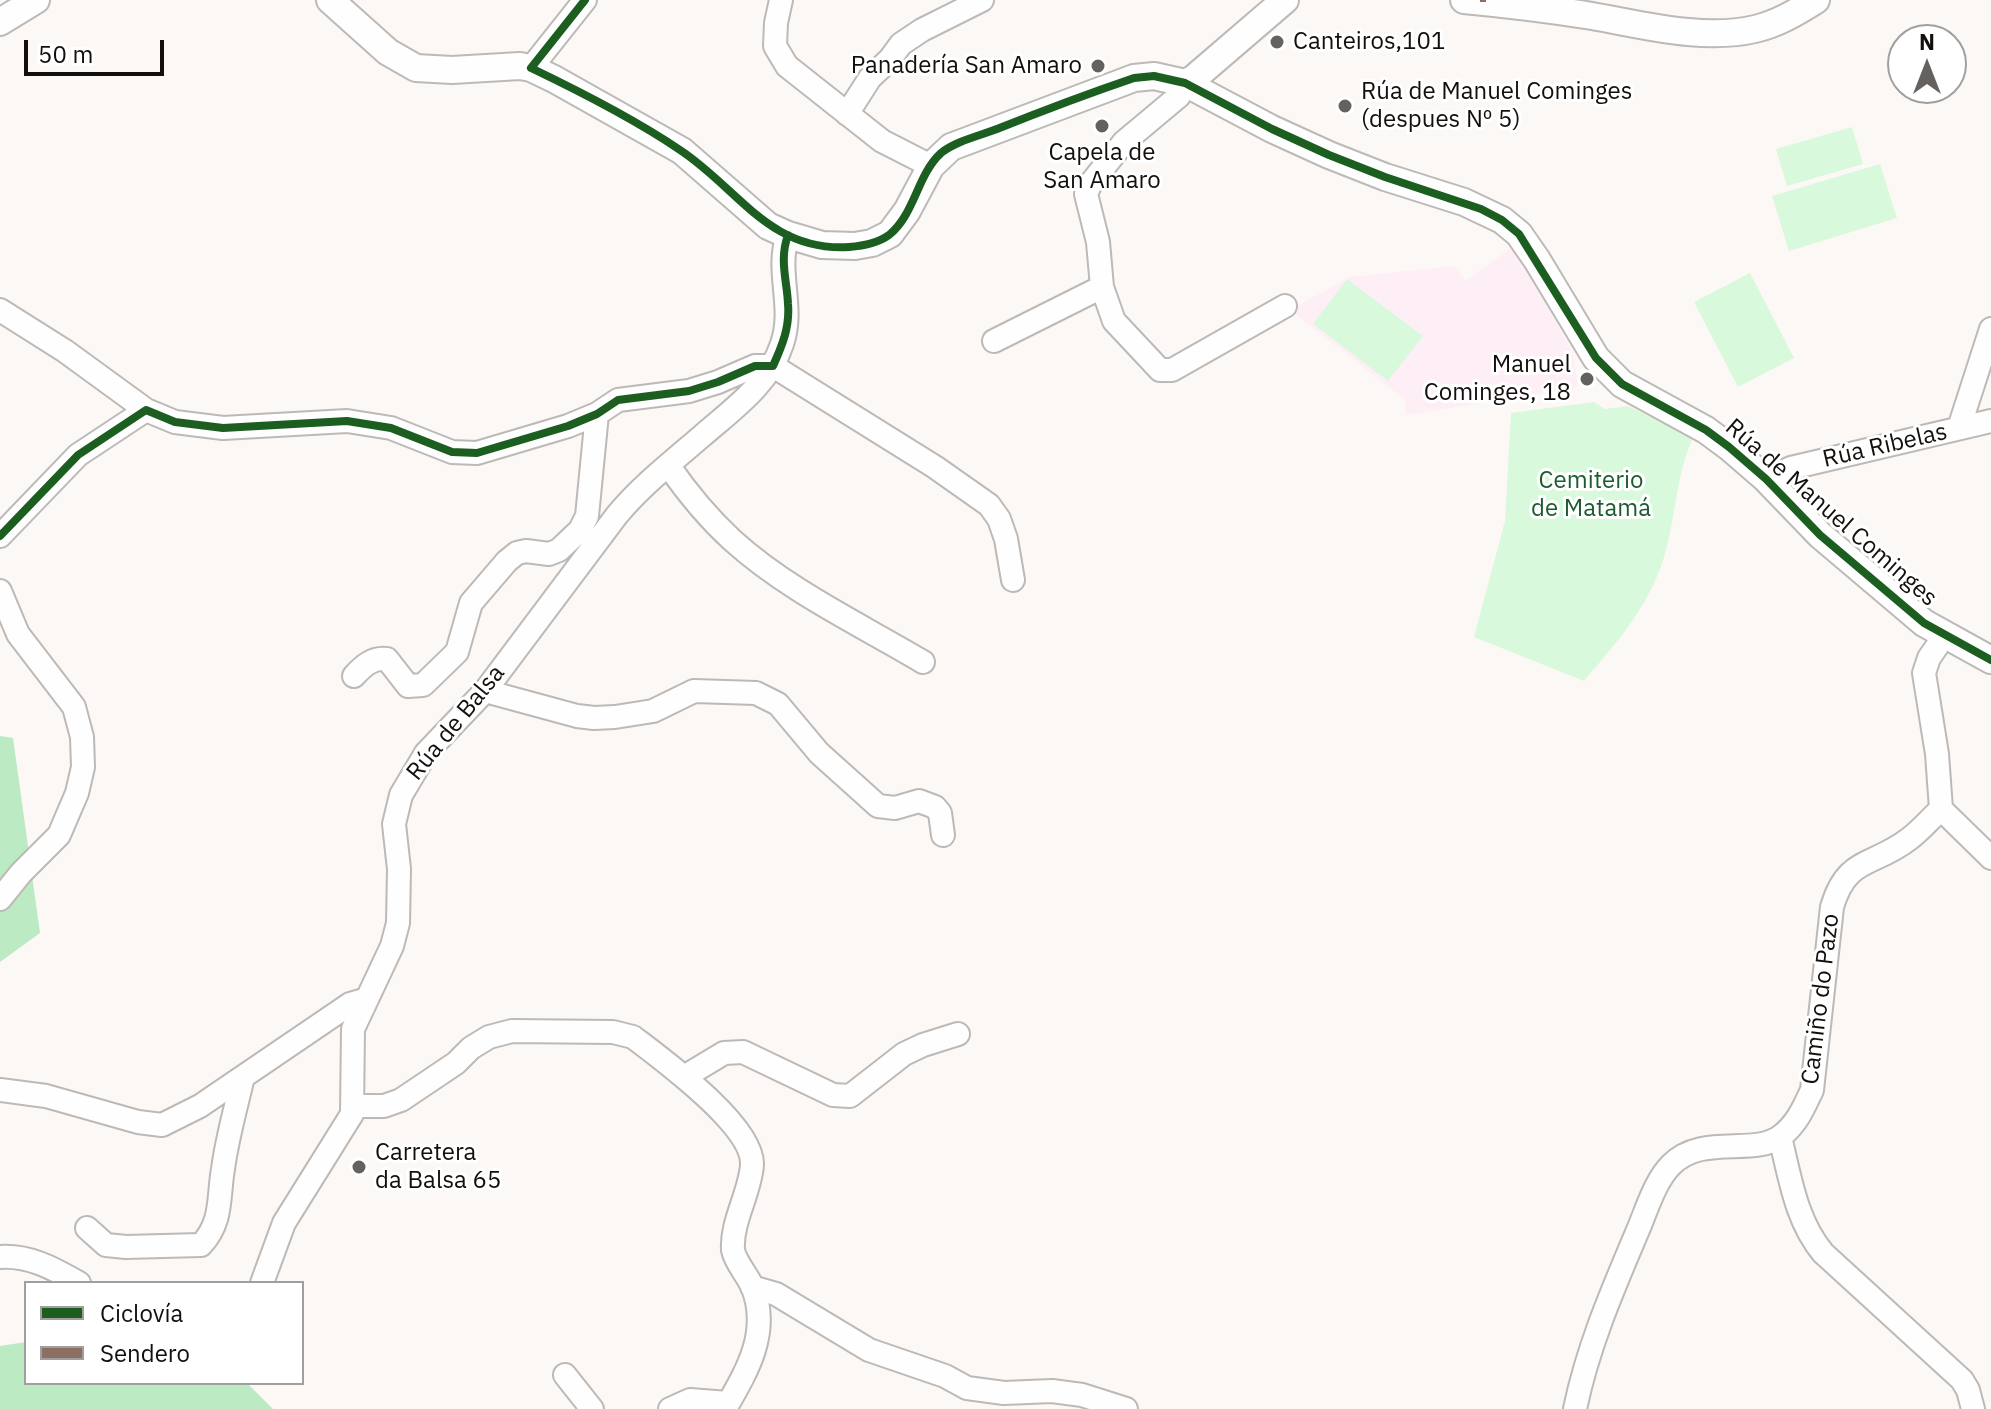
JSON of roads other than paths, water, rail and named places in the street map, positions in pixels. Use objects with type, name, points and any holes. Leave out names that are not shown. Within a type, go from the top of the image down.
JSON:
[{"type":"street","points":[[0,22],[36,0]]},
{"type":"street","points":[[330,0],[388,52],[416,68],[531,68],[682,151],[768,226],[788,235],[834,247],[855,246],[881,239],[890,234],[907,211],[931,166],[888,145],[787,66],[775,46],[781,0]]},
{"type":"street","points":[[531,68],[585,0]]},
{"type":"street","points":[[847,114],[870,78],[901,44],[982,0]]},
{"type":"street","points":[[1285,0],[1185,83],[1179,96],[1124,142],[1091,183],[1086,194],[1098,242],[1102,287],[1114,321],[1160,370],[1172,370],[1285,306]]},
{"type":"street","points":[[1464,0],[1714,32],[1744,31],[1769,25],[1816,0]]},
{"type":"street","name":"Rúa de Manuel Cominges","points":[[931,166],[951,147],[1134,78],[1154,76],[1185,83],[1329,155],[1464,202],[1502,220],[1519,234],[1596,358],[1622,384],[1706,430],[1766,479],[1820,535],[1924,623],[1991,660]]},
{"type":"street","name":"Rúa de Balsa","points":[[263,1281],[284,1223],[298,1197],[349,1121],[353,1106],[351,1042],[357,1017],[392,946],[398,923],[399,869],[394,824],[401,795],[426,753],[485,691],[634,494],[744,401],[773,366],[788,328],[782,258],[788,235]]},
{"type":"street","points":[[994,341],[1102,287]]},
{"type":"street","points":[[0,310],[65,351],[146,410],[175,422],[223,428],[347,421],[391,428],[464,454],[477,453],[568,426],[597,414],[618,400],[689,391],[755,366],[773,366],[935,467],[989,505],[999,519],[1006,539],[1013,580]]},
{"type":"street","name":"Rúa Ribelas","points":[[1959,428],[1991,329]]},
{"type":"street","points":[[0,536],[78,455],[146,410]]},
{"type":"street","points":[[549,554],[559,550],[580,530],[587,516],[597,414]]},
{"type":"street","name":"Rúa Ribelas","points":[[1766,479],[1791,468],[1991,421]]},
{"type":"street","points":[[668,465],[715,523],[752,556],[803,591],[923,662]]},
{"type":"street","points":[[354,676],[364,666],[380,658],[387,659],[408,686],[423,685],[457,652],[471,603],[507,561],[517,553],[526,551],[561,557],[583,548],[588,551]]},
{"type":"street","points":[[0,591],[18,634],[74,707],[82,737],[83,767],[77,793],[59,835],[0,899]]},
{"type":"street","points":[[1944,636],[1929,658],[1924,673],[1937,754],[1941,809],[1991,858]]},
{"type":"street","points":[[485,691],[594,718],[653,711],[694,691],[756,693],[778,704],[819,753],[878,806],[895,808],[919,801],[935,807],[940,813],[943,835]]},
{"type":"street","name":"Camiño do Pazo","points":[[1780,1137],[1799,1117],[1812,1090],[1832,907],[1837,891],[1847,874],[1909,839],[1941,809]]},
{"type":"street","points":[[0,1090],[46,1096],[138,1122],[162,1125],[200,1106],[350,1004],[367,999]]},
{"type":"street","points":[[353,1106],[384,1106],[401,1100],[489,1037],[512,1031],[613,1032],[633,1037],[724,1113],[752,1161],[733,1251],[752,1287],[759,1309],[759,1333],[751,1364],[727,1406],[690,1400],[670,1409]]},
{"type":"street","points":[[684,1077],[724,1053],[743,1052],[833,1095],[850,1096],[904,1054],[958,1034]]},
{"type":"street","points":[[87,1228],[106,1245],[201,1245],[214,1229],[219,1214],[222,1169],[243,1077]]},
{"type":"street","points":[[1575,1409],[1594,1333],[1656,1188],[1671,1165],[1690,1152],[1713,1146],[1765,1143],[1780,1137],[1809,1237],[1962,1380],[1973,1409]]},
{"type":"street","points":[[0,1257],[32,1260],[75,1281]]},
{"type":"street","points":[[752,1287],[776,1294],[869,1350],[945,1376],[967,1388],[1004,1393],[1052,1391],[1082,1395],[1126,1409]]},
{"type":"street","points":[[565,1375],[592,1409]]},
{"type":"place","name":"Canteiros,101","points":[[1277,42]]},
{"type":"place","name":"Panadería San Amaro","points":[[1098,66]]},
{"type":"place","name":"Rúa de Manuel Cominges (despues Nº 5)","points":[[1345,106]]},
{"type":"place","name":"Capela de San Amaro","points":[[1102,126]]},
{"type":"place","name":"Manuel Cominges, 18","points":[[1587,379]]},
{"type":"place","name":"Carretera da Balsa 65","points":[[359,1167]]},
{"type":"park label","name":"Cemiterio de Matamá","points":[[1591,495]]}]
